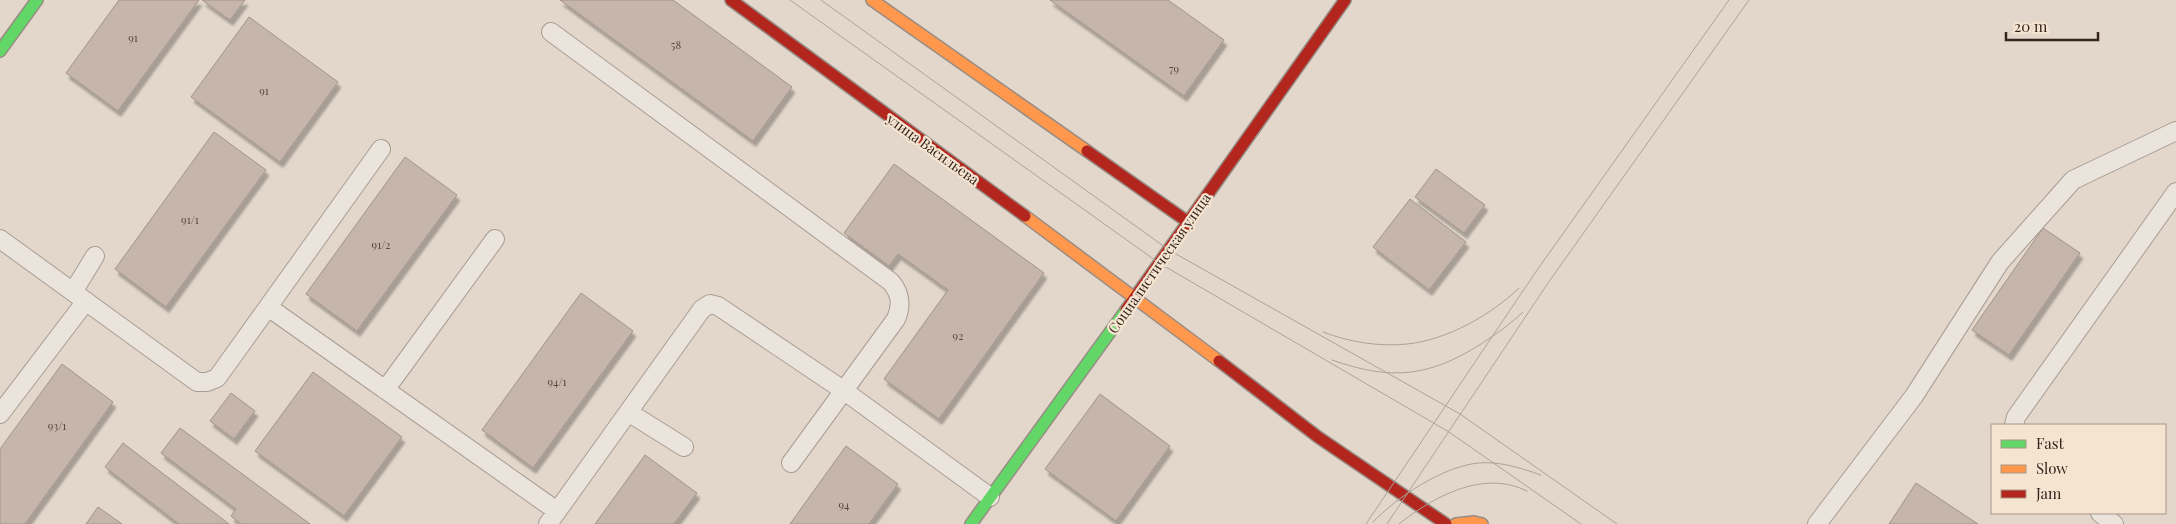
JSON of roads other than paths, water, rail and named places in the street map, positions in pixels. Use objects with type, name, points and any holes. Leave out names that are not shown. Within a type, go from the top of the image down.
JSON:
[{"type":"main road","points":[[0,52],[37,0]]},
{"type":"main road","name":"улица Васильева","points":[[731,0],[1136,297],[1318,437],[1446,524]]},
{"type":"main road","points":[[872,0],[1188,222]]},
{"type":"main road","name":"Социалистическая улица","points":[[971,524],[1136,297],[1345,0]]},
{"type":"main road","points":[[1456,524],[1474,522],[1482,524]]},
{"type":"lane","points":[[551,32],[891,282],[898,291],[900,310],[896,319],[791,463]]},
{"type":"lane","points":[[1817,524],[1914,396],[2000,262],[2073,180],[2176,131]]},
{"type":"lane","points":[[0,239],[197,382],[207,382],[217,378],[381,149]]},
{"type":"lane","points":[[2014,424],[2016,417],[2176,192]]},
{"type":"lane","points":[[385,390],[495,239]]},
{"type":"lane","points":[[0,414],[79,296],[95,256]]},
{"type":"lane","points":[[268,307],[385,390],[552,518],[702,309],[710,304],[718,306],[843,390],[990,497]]},
{"type":"lane","points":[[628,412],[684,447]]},
{"type":"lane","points":[[2101,514],[2114,524]]},
{"type":"tram line","points":[[790,0],[1159,263],[1449,432],[1581,524]]},
{"type":"tram line","points":[[821,0],[1169,250],[1460,414],[1617,524]]},
{"type":"tram line","points":[[1366,524],[1535,273],[1729,0]]},
{"type":"tram line","points":[[1387,524],[1548,283],[1749,0]]},
{"type":"tram line","points":[[1323,332],[1343,339],[1375,344],[1396,345],[1422,342],[1468,325],[1495,308],[1519,288]]},
{"type":"tram line","points":[[1332,360],[1353,367],[1391,373],[1427,369],[1462,355],[1481,344],[1523,312]]},
{"type":"tram line","points":[[1373,522],[1407,493],[1435,477],[1464,466],[1478,463],[1494,463],[1541,475]]},
{"type":"tram line","points":[[1399,524],[1427,504],[1459,489],[1493,483],[1510,485],[1527,491]]}]
